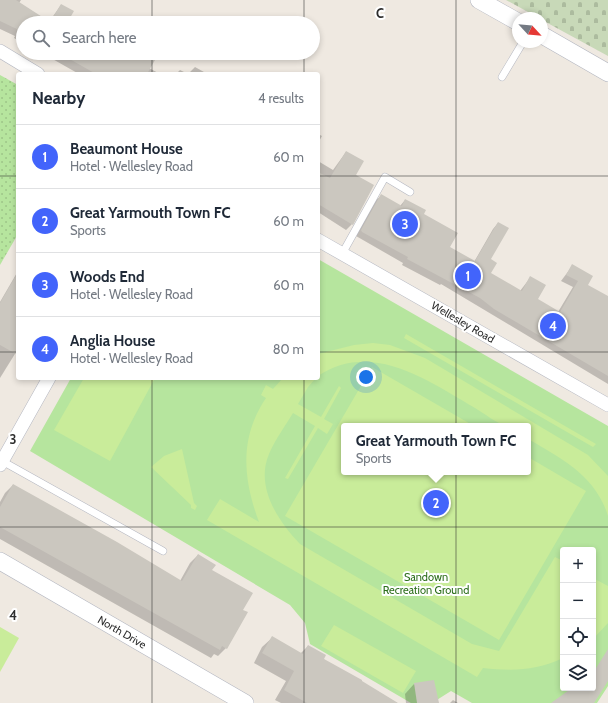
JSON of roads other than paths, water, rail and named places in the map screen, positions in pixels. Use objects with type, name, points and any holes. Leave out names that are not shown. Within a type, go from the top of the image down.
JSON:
[{"type":"street","points":[[479,0],[512,19]]},
{"type":"street","points":[[548,38],[608,72]]},
{"type":"street","points":[[0,51],[35,72]]},
{"type":"street","name":"Wellesley Road","points":[[320,241],[608,405]]},
{"type":"street","points":[[1,463],[48,380]]},
{"type":"street","name":"North Drive","points":[[0,561],[245,703]]},
{"type":"lane","points":[[502,77],[519,48]]},
{"type":"lane","points":[[342,254],[385,178],[410,192]]},
{"type":"lane","points":[[1,463],[163,551]]},
{"type":"place","name":"Woods End","points":[[405,224]]},
{"type":"place","name":"Beaumont House","points":[[468,276]]},
{"type":"place","name":"Anglia House","points":[[553,326]]},
{"type":"place","name":"Great Yarmouth Town FC","points":[[436,503]]},
{"type":"park label","name":"Sandown Recreation Ground","points":[[426,583]]}]
